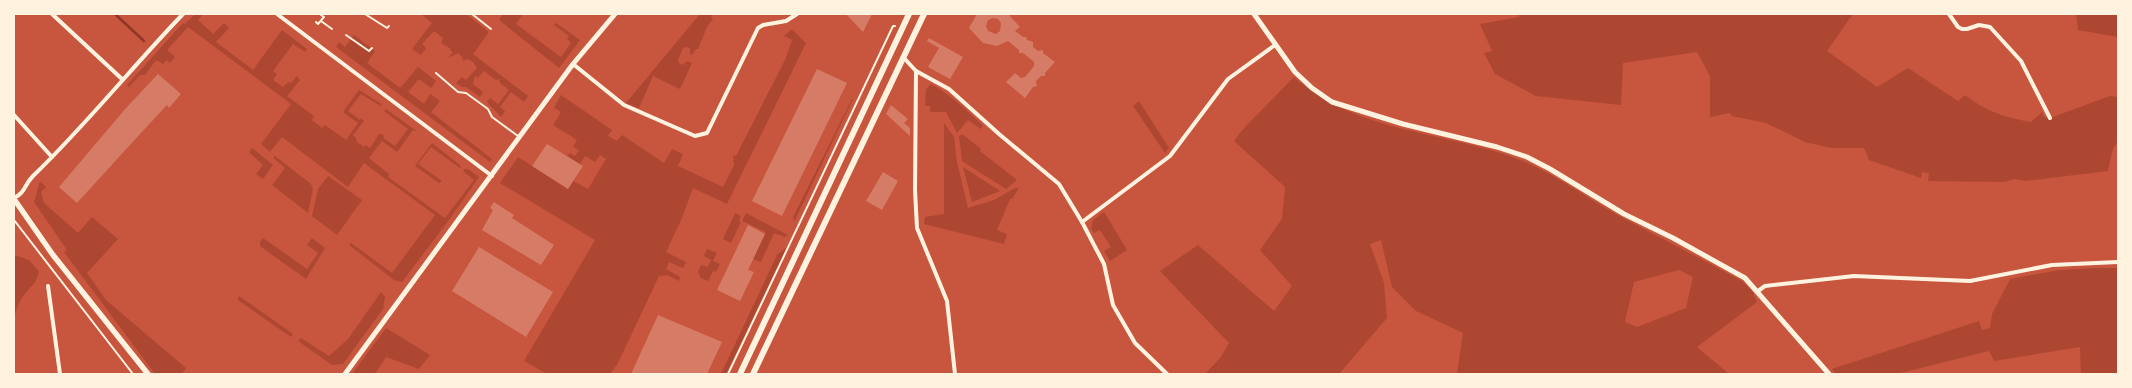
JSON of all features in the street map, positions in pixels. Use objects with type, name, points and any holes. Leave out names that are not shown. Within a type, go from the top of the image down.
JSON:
[{"type":"main road","points":[[740,374],[908,14]]},
{"type":"main road","points":[[753,374],[924,14]]},
{"type":"main road","points":[[14,199],[53,255],[148,374]]},
{"type":"street","points":[[52,14],[122,79]]},
{"type":"street","points":[[14,199],[23,193],[28,180],[52,157],[183,14]]},
{"type":"street","points":[[277,14],[492,176]]},
{"type":"street","points":[[345,374],[573,64],[615,14]]},
{"type":"street","points":[[573,64],[624,104],[695,136],[707,133],[758,28],[763,25],[786,21],[797,14]]},
{"type":"street","points":[[1254,14],[1275,45],[1306,83],[1332,102],[1403,124],[1498,147],[1527,158],[1550,169],[1624,214],[1673,238],[1745,278],[1829,374]]},
{"type":"street","points":[[1948,14],[1962,29],[1967,30],[1978,24],[1990,27],[2021,61],[2050,118]]},
{"type":"street","points":[[1082,222],[1170,156],[1228,79],[1275,45]]},
{"type":"street","points":[[903,57],[916,71],[949,90],[999,134],[1054,178],[1082,222],[1104,264],[1113,306],[1135,343],[1167,374]]},
{"type":"street","points":[[916,71],[915,190],[917,228],[947,301],[955,374]]},
{"type":"street","points":[[14,115],[52,157]]},
{"type":"street","points":[[14,212],[20,209]]},
{"type":"street","points":[[1758,291],[1765,286],[1854,276],[1970,281],[2052,265],[2118,262]]},
{"type":"street","points":[[48,286],[60,374]]},
{"type":"lane","points":[[472,14],[491,29]]},
{"type":"lane","points":[[436,73],[458,92],[466,93],[488,109],[492,117],[520,138]]},
{"type":"path","points":[[365,14],[381,22],[387,28],[389,26]]},
{"type":"path","points":[[316,22],[318,24],[324,17],[321,15]]},
{"type":"path","points":[[373,19],[376,16]]},
{"type":"path","points":[[321,21],[332,29]]},
{"type":"path","points":[[728,374],[893,26]]},
{"type":"path","points":[[346,35],[369,52],[372,48]]},
{"type":"path","points":[[355,41],[358,38]]},
{"type":"path","points":[[362,46],[365,43]]},
{"type":"path","points":[[14,220],[133,374]]},
{"type":"shaded area","points":[[195,14],[203,14],[198,20],[213,34],[224,23],[229,28],[216,42],[253,70],[282,30],[307,49],[305,52],[293,44],[273,71],[277,74],[273,80],[283,87],[288,82],[291,83],[297,76],[300,80],[287,96],[314,116],[312,120],[322,128],[325,125],[346,140],[358,123],[343,112],[359,90],[380,103],[382,107],[361,94],[348,111],[364,121],[353,135],[357,139],[356,141],[364,147],[366,145],[370,148],[379,134],[382,134],[383,138],[395,146],[408,129],[384,111],[386,109],[418,132],[413,130],[397,152],[382,141],[369,158],[389,174],[388,177],[445,218],[474,180],[463,171],[464,169],[468,169],[479,177],[402,282],[394,280],[349,245],[351,243],[392,273],[435,215],[364,163],[348,187],[282,137],[270,152],[261,144],[291,104],[188,27],[167,50],[175,57],[170,63],[167,60],[163,64],[156,60],[145,75],[140,75],[129,87],[127,85],[183,23],[185,24]]},
{"type":"shaded area","points":[[421,14],[466,14],[489,32],[473,54],[528,96],[524,102],[511,92],[500,107],[505,111],[501,117],[487,102],[490,98],[498,104],[509,90],[500,83],[499,79],[496,80],[484,71],[478,78],[475,76],[473,84],[483,92],[480,97],[466,87],[456,83],[462,77],[466,80],[477,68],[468,59],[463,61],[463,58],[458,53],[448,58],[453,52],[450,50],[451,47],[449,48],[441,43],[443,38],[434,31],[422,44],[426,48],[421,55],[412,49],[432,23]]},
{"type":"shaded area","points":[[503,14],[523,14],[516,24],[561,57],[571,43],[567,39],[569,36],[554,25],[556,23],[580,40],[559,68],[499,20]]},
{"type":"shaded area","points":[[700,14],[713,14],[711,18],[713,19],[707,27],[698,49],[692,55],[690,54],[690,48],[683,48],[678,60],[679,63],[683,65],[687,61],[692,63],[680,89],[653,76],[639,108],[626,103]]},
{"type":"shaded area","points":[[1519,14],[1853,14],[1827,51],[1877,87],[1908,68],[1958,101],[1965,95],[1996,113],[2031,122],[2042,112],[2044,117],[2050,118],[2110,96],[2118,97],[2118,142],[2113,148],[2108,171],[2026,181],[2014,179],[2005,182],[1928,181],[1929,173],[1922,172],[1921,178],[1869,160],[1864,148],[1831,148],[1805,142],[1766,123],[1732,116],[1730,113],[1710,117],[1710,76],[1697,52],[1623,63],[1621,105],[1536,96],[1495,74],[1484,53],[1492,51],[1480,24],[1519,17]]},
{"type":"shaded area","points":[[2076,14],[2118,14],[2118,37],[2078,30]]},
{"type":"shaded area","points":[[792,29],[806,43],[727,204],[693,188],[682,218],[666,252],[686,262],[683,268],[669,262],[666,269],[680,277],[679,281],[667,275],[659,276],[618,363],[610,374],[547,374],[524,361],[595,240],[500,183],[518,157],[568,189],[573,181],[588,189],[606,159],[600,155],[595,162],[585,156],[580,164],[567,156],[570,153],[575,156],[579,151],[573,146],[577,140],[553,125],[561,112],[554,108],[561,95],[612,130],[608,136],[617,141],[622,135],[664,163],[672,149],[683,154],[678,166],[723,187],[734,165],[733,155],[736,156],[785,60],[792,40],[784,36]]},
{"type":"shaded area","points":[[354,35],[375,51],[367,63],[400,88],[418,67],[436,81],[431,88],[419,79],[408,92],[424,104],[430,94],[440,101],[431,112],[492,159],[490,162],[336,47],[339,42],[345,47]]},
{"type":"shaded area","points":[[1294,77],[1319,96],[1346,110],[1374,121],[1494,151],[1536,167],[1625,219],[1742,281],[1753,292],[1757,302],[1697,347],[1729,374],[1457,374],[1463,333],[1416,311],[1392,287],[1381,240],[1370,244],[1384,283],[1387,318],[1339,374],[1205,374],[1221,357],[1229,343],[1160,271],[1198,245],[1274,311],[1292,286],[1260,250],[1282,219],[1285,187],[1234,141],[1244,128]],"holes":[[[1679,270],[1693,277],[1686,308],[1637,327],[1625,322],[1634,282]]]},
{"type":"shaded area","points":[[931,84],[965,109],[983,126],[981,129],[968,120],[957,133],[946,112],[930,112],[930,106],[925,106],[926,89]]},
{"type":"shaded area","points":[[853,99],[794,222],[793,217]]},
{"type":"shaded area","points":[[1139,101],[1169,148],[1165,153],[1133,106]]},
{"type":"shaded area","points":[[944,123],[954,137],[957,162],[968,208],[994,200],[1015,188],[1019,188],[1012,199],[1010,199],[997,230],[1007,234],[1004,244],[924,224],[925,217],[944,214]]},
{"type":"shaded area","points":[[962,134],[1017,180],[1006,189],[962,161],[959,136]]},
{"type":"shaded area","points":[[432,143],[461,166],[460,168],[431,147],[418,164],[442,181],[439,183],[415,166]]},
{"type":"shaded area","points":[[252,148],[273,165],[263,179],[256,174],[263,165],[249,152]]},
{"type":"shaded area","points":[[275,156],[311,184],[313,189],[308,213],[272,185],[285,168],[273,158]]},
{"type":"shaded area","points":[[963,167],[1000,191],[972,202]]},
{"type":"shaded area","points":[[328,176],[362,200],[337,235],[312,216],[318,189]]},
{"type":"shaded area","points":[[40,181],[46,187],[41,192],[44,203],[78,233],[92,217],[118,239],[87,273],[106,300],[186,368],[182,374],[155,374],[64,252],[67,250],[34,202]]},
{"type":"shaded area","points":[[1104,212],[1127,250],[1110,261],[1104,251],[1111,247],[1100,230],[1094,233],[1091,228],[1093,220]]},
{"type":"shaded area","points":[[735,213],[741,216],[739,221],[741,222],[731,243],[723,239]]},
{"type":"shaded area","points":[[746,213],[788,235],[785,237],[774,233],[761,262],[753,259],[766,232],[742,221]]},
{"type":"shaded area","points":[[263,238],[307,269],[318,253],[307,245],[312,238],[325,248],[306,279],[260,246]]},
{"type":"shaded area","points":[[787,247],[726,374],[721,374],[777,255]]},
{"type":"shaded area","points":[[707,249],[717,253],[713,261],[720,264],[716,272],[713,271],[708,281],[701,278],[698,272],[701,265],[708,267],[711,260],[704,256]]},
{"type":"shaded area","points":[[14,255],[29,260],[39,271],[35,282],[20,301],[14,322]]},
{"type":"shaded area","points":[[2118,268],[2118,374],[2081,374],[2080,347],[1994,361],[1989,351],[1897,374],[1836,374],[1832,369],[1979,321],[1982,330],[1990,328],[1992,314],[2010,279],[2059,270]]},
{"type":"shaded area","points":[[381,292],[385,297],[383,309],[343,364],[332,365],[298,341],[301,338],[329,356],[348,339]]},
{"type":"shaded area","points":[[239,296],[293,334],[291,337],[238,300]]},
{"type":"shaded area","points":[[386,328],[430,355],[419,369],[386,357],[375,374],[352,374]]},
{"type":"building","points":[[846,14],[872,14],[863,32]]},
{"type":"building","points":[[977,14],[1008,14],[1020,27],[1015,31],[1033,42],[1033,47],[1038,51],[1043,50],[1043,53],[1055,62],[1045,73],[1045,76],[1041,76],[1036,81],[1037,86],[1033,87],[1025,98],[1006,82],[1015,73],[1021,78],[1025,77],[1034,66],[1034,62],[1023,53],[1019,53],[1019,50],[1008,41],[997,46],[983,43],[969,28]],"holes":[[[998,19],[1001,23],[1000,31],[996,34],[988,31],[986,26],[988,20]]]},
{"type":"building","points":[[929,38],[963,57],[950,79],[928,67],[939,48],[927,41]]},
{"type":"building","points":[[817,69],[847,83],[782,216],[752,201]]},
{"type":"building","points":[[158,74],[181,94],[169,108],[167,105],[77,203],[59,187],[126,108]]},
{"type":"building","points":[[891,105],[908,119],[904,123],[910,128],[910,136],[886,114]]},
{"type":"building","points":[[547,144],[583,166],[568,189],[532,166]]},
{"type":"building","points":[[883,172],[898,181],[882,210],[866,201]]},
{"type":"building","points":[[494,202],[514,215],[512,218],[554,245],[541,265],[482,230],[493,210],[490,208]]},
{"type":"building","points":[[748,225],[765,234],[748,270],[754,272],[740,301],[717,290]]},
{"type":"building","points":[[479,247],[553,292],[526,337],[452,291]]},
{"type":"building","points":[[658,315],[722,342],[707,374],[631,374]]},
{"type":"waterway","points":[[115,14],[144,41]]}]
